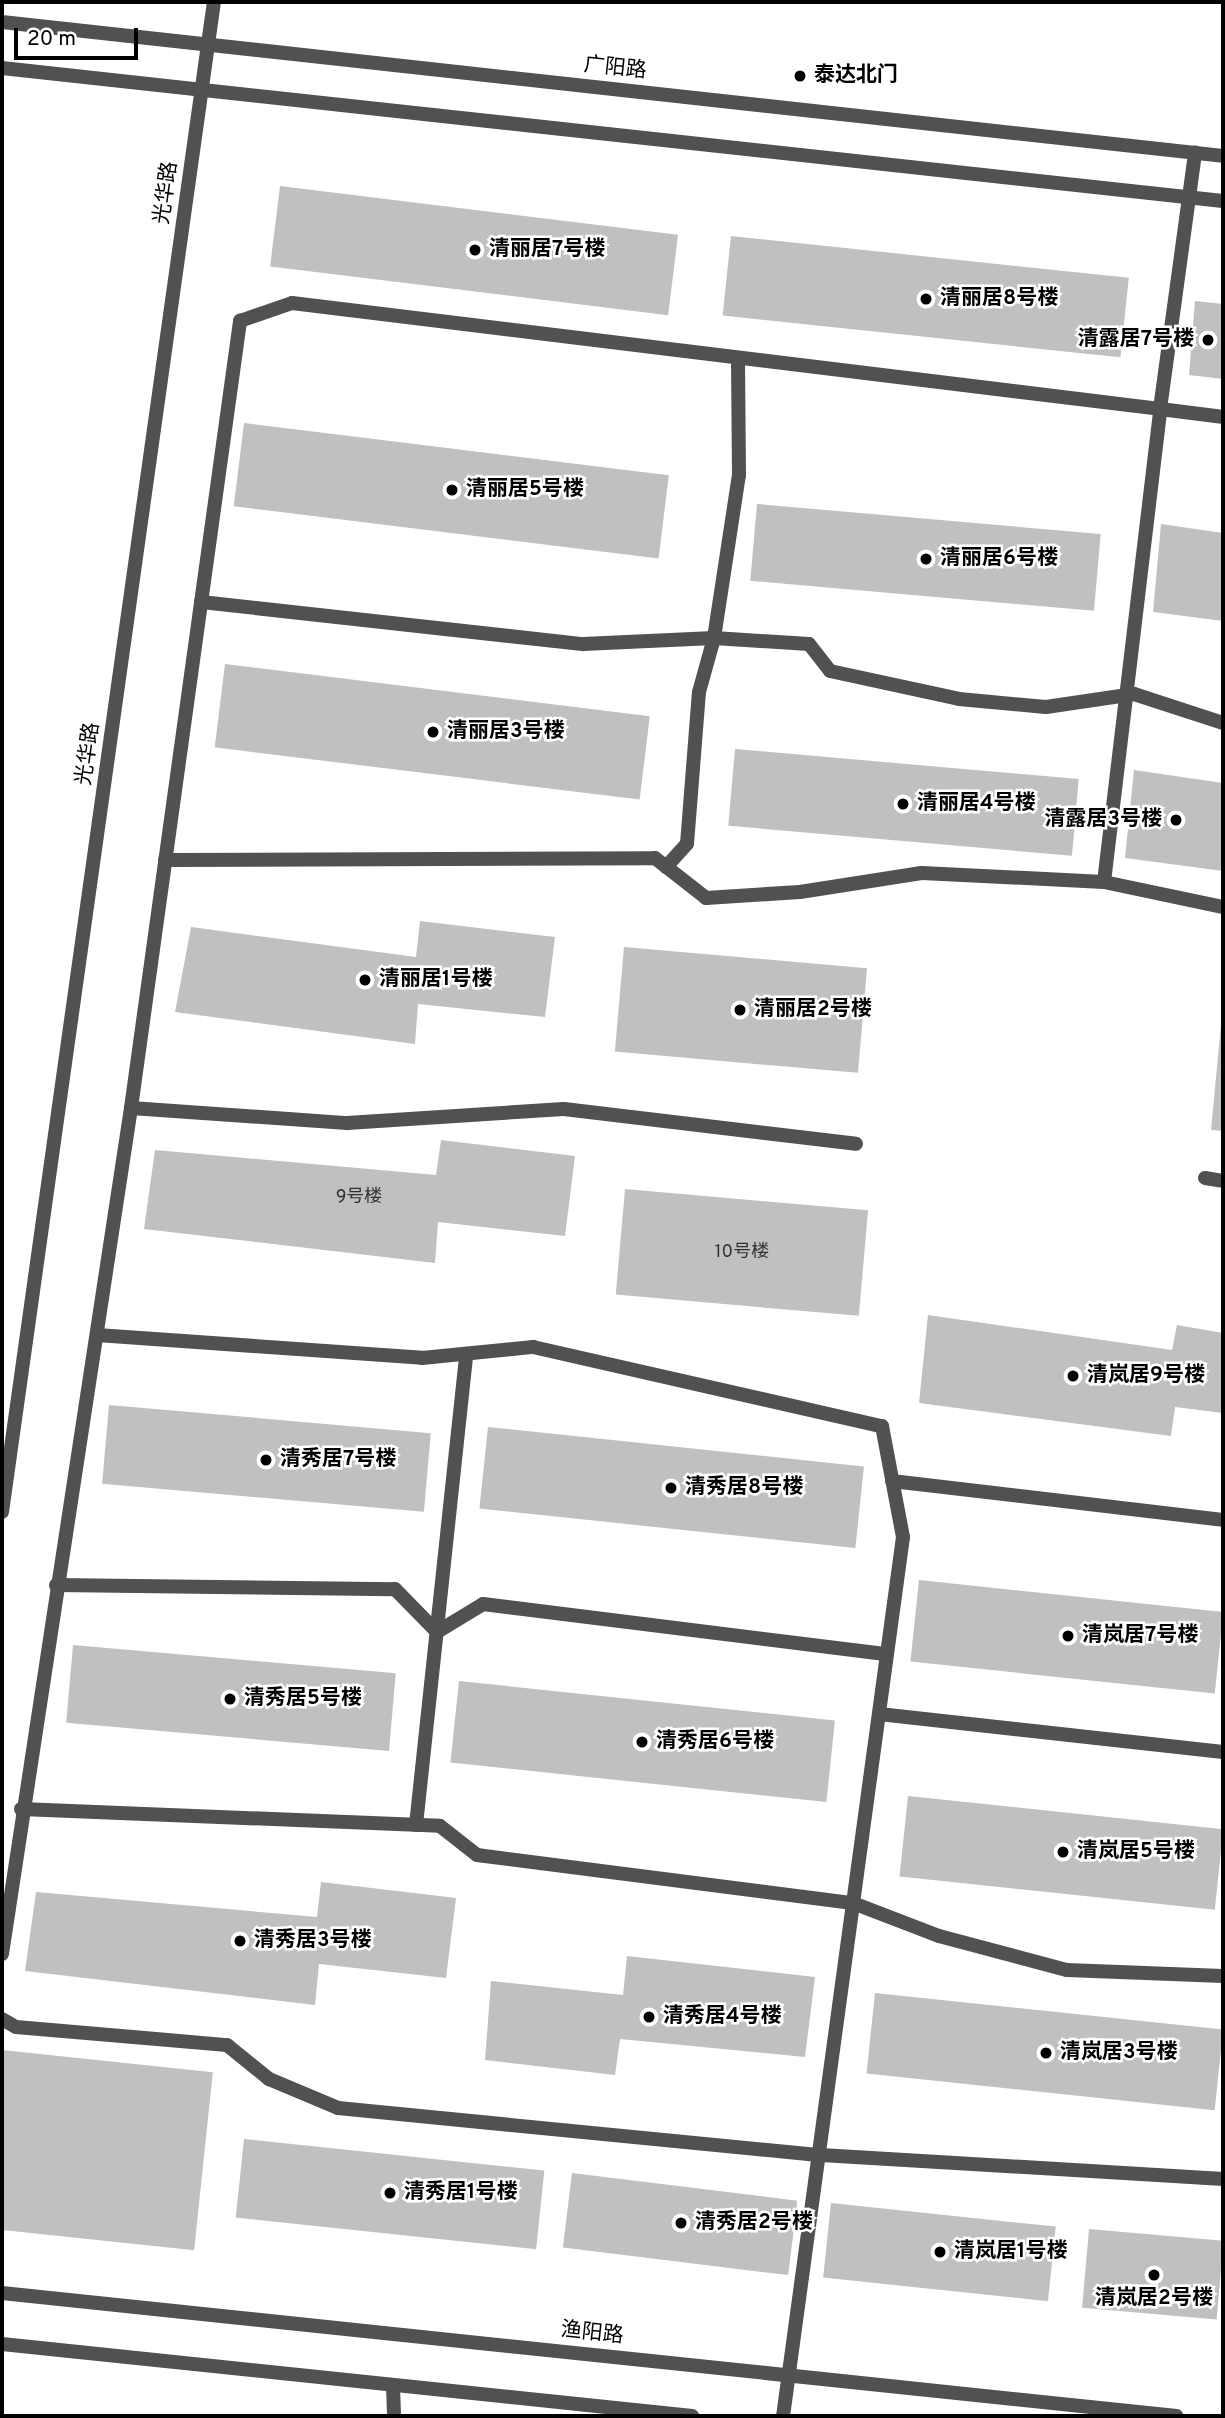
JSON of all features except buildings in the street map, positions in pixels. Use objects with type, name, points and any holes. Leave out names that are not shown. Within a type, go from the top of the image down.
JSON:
[{"type":"street","name":"光华路","points":[[2,1512],[214,2]]},
{"type":"street","name":"广阳路","points":[[2,22],[1223,156]]},
{"type":"street","points":[[2,68],[202,92],[1223,201]]},
{"type":"street","points":[[1104,882],[1160,409],[1195,152]]},
{"type":"street","points":[[2,1954],[21,1809],[131,1108],[240,321],[292,303],[1223,416]]},
{"type":"street","points":[[666,867],[687,844],[699,692],[715,638],[739,475],[738,358]]},
{"type":"street","points":[[201,602],[583,644],[715,638],[809,644],[830,671],[959,699],[1046,707],[1126,695],[1223,723]]},
{"type":"street","points":[[165,860],[655,858],[706,898],[800,892],[922,873],[1104,882],[1223,907]]},
{"type":"street","points":[[131,1108],[347,1124],[564,1109],[856,1144]]},
{"type":"street","points":[[1205,1178],[1223,1181]]},
{"type":"street","points":[[97,1335],[422,1358],[533,1347],[882,1426],[903,1537],[821,2155],[783,2416]]},
{"type":"street","points":[[416,1825],[466,1354]]},
{"type":"street","points":[[892,1481],[1223,1520]]},
{"type":"street","points":[[56,1585],[395,1589],[437,1632]]},
{"type":"street","points":[[437,1632],[483,1604],[887,1654]]},
{"type":"street","points":[[879,1714],[1223,1752]]},
{"type":"street","points":[[21,1809],[440,1826],[477,1855],[853,1903],[939,1936],[1067,1970],[1223,1976]]},
{"type":"street","points":[[2,2019],[16,2027],[226,2045],[269,2079],[338,2108],[821,2155],[1223,2179]]},
{"type":"street","name":"渔阳路","points":[[2,2293],[1177,2416]]},
{"type":"street","points":[[2,2344],[692,2416]]},
{"type":"street","points":[[393,2386],[394,2416]]},
{"type":"place","name":"泰达北门","points":[[800,76]]},
{"type":"place","name":"清丽居7号楼","points":[[475,250]]},
{"type":"place","name":"清丽居8号楼","points":[[926,299]]},
{"type":"place","name":"清露居7号楼","points":[[1208,340]]},
{"type":"place","name":"清丽居5号楼","points":[[452,490]]},
{"type":"place","name":"清丽居6号楼","points":[[926,559]]},
{"type":"place","name":"清丽居3号楼","points":[[433,732]]},
{"type":"place","name":"清丽居4号楼","points":[[903,804]]},
{"type":"place","name":"清露居3号楼","points":[[1176,820]]},
{"type":"place","name":"清丽居1号楼","points":[[365,980]]},
{"type":"place","name":"清丽居2号楼","points":[[740,1010]]},
{"type":"place","name":"清岚居9号楼","points":[[1073,1376]]},
{"type":"place","name":"清秀居7号楼","points":[[266,1460]]},
{"type":"place","name":"清秀居8号楼","points":[[671,1488]]},
{"type":"place","name":"清岚居7号楼","points":[[1068,1636]]},
{"type":"place","name":"清秀居5号楼","points":[[230,1699]]},
{"type":"place","name":"清秀居6号楼","points":[[642,1742]]},
{"type":"place","name":"清岚居5号楼","points":[[1063,1852]]},
{"type":"place","name":"清秀居3号楼","points":[[240,1941]]},
{"type":"place","name":"清秀居4号楼","points":[[649,2017]]},
{"type":"place","name":"清岚居3号楼","points":[[1046,2053]]},
{"type":"place","name":"清秀居1号楼","points":[[390,2193]]},
{"type":"place","name":"清秀居2号楼","points":[[681,2223]]},
{"type":"place","name":"清岚居1号楼","points":[[940,2252]]},
{"type":"place","name":"清岚居2号楼","points":[[1154,2275]]}]
